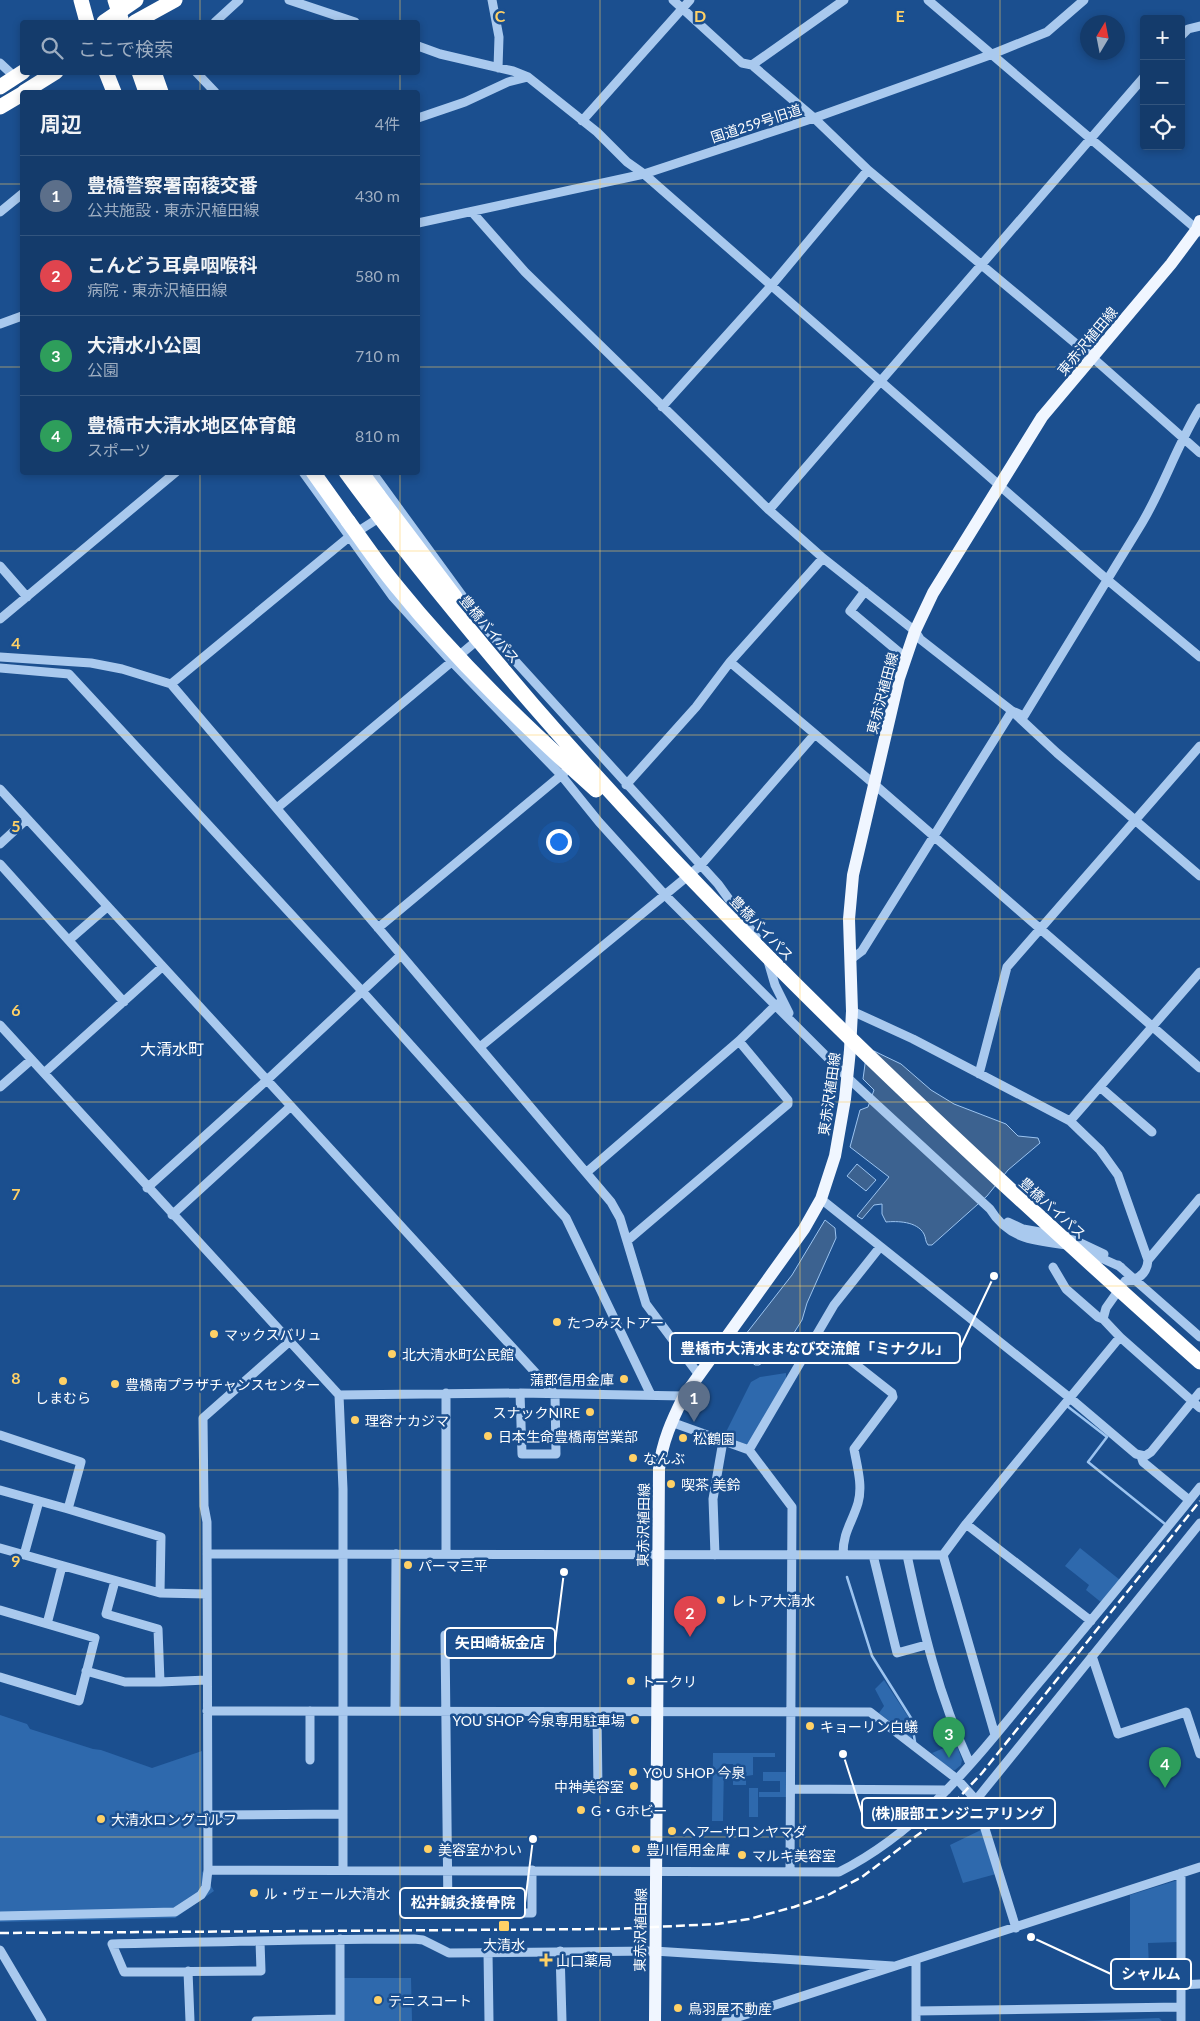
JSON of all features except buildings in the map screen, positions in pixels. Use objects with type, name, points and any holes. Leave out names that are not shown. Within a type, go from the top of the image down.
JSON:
[{"type":"highway","points":[[81,0],[86,20]]},
{"type":"highway","points":[[115,0],[121,20]]},
{"type":"highway","points":[[141,20],[175,0]]},
{"type":"highway","points":[[107,20],[134,1],[138,20]]},
{"type":"highway","points":[[0,87],[19,75]]},
{"type":"highway","points":[[30,90],[52,75]]},
{"type":"highway","points":[[107,75],[113,90]]},
{"type":"highway","points":[[140,75],[145,90]]},
{"type":"highway","points":[[156,75],[160,90]]},
{"type":"highway","points":[[0,107],[20,96]]},
{"type":"highway","points":[[315,475],[398,588],[448,645],[525,726],[663,849]]},
{"type":"highway","name":"豊橋バイパス","points":[[348,475],[393,536],[492,657],[612,795],[663,849],[833,1024],[883,1072],[970,1155],[1200,1362]]},
{"type":"highway","points":[[363,475],[480,631],[492,657]]},
{"type":"main road","name":"東赤沢植田線","points":[[655,2021],[654,1951],[658,1712],[659,1469],[664,1444],[671,1422],[684,1396],[804,1229],[821,1199],[835,1156],[848,1078],[852,1011],[849,919],[853,875],[906,658],[915,631],[933,593],[1042,417],[1171,264],[1199,227]]},
{"type":"street","points":[[217,20],[239,0]]},
{"type":"street","points":[[289,0],[348,20]]},
{"type":"street","points":[[492,0],[499,37],[498,68]]},
{"type":"street","points":[[673,0],[742,63],[752,65],[814,118],[868,170],[1093,358],[1200,452]]},
{"type":"street","points":[[582,121],[690,0]]},
{"type":"street","points":[[752,65],[844,0]]},
{"type":"street","points":[[928,0],[990,55],[1199,227]]},
{"type":"street","name":"国道259号旧道","points":[[420,223],[644,174],[814,118],[990,55],[1046,32],[1084,0]]},
{"type":"street","points":[[1185,32],[1188,29],[1200,26]]},
{"type":"street","points":[[420,47],[440,54],[528,77],[582,121],[627,162],[644,174],[1000,484],[1107,580],[1200,657]]},
{"type":"street","points":[[0,63],[19,75]]},
{"type":"street","points":[[199,75],[213,90]]},
{"type":"street","points":[[420,117],[465,102],[508,82],[528,77]]},
{"type":"street","points":[[769,510],[1140,82]]},
{"type":"street","points":[[662,407],[771,286],[868,170]]},
{"type":"street","points":[[0,212],[20,196]]},
{"type":"street","points":[[472,212],[525,272],[769,510],[823,558],[915,631],[920,639],[1012,711],[1200,876]]},
{"type":"street","points":[[0,324],[20,317]]},
{"type":"street","points":[[1012,711],[1024,716],[1158,497],[1182,437],[1200,408]]},
{"type":"street","points":[[0,619],[172,475]]},
{"type":"street","points":[[305,475],[394,596],[452,662],[561,775],[599,822],[666,896],[777,1004],[848,1078],[990,1209],[1008,1228],[1025,1239],[1071,1245],[1121,1267],[1200,1337]]},
{"type":"street","points":[[374,475],[488,631],[733,902],[764,947],[775,986],[790,1015],[802,1029]]},
{"type":"street","points":[[171,684],[349,537],[397,506]]},
{"type":"street","points":[[626,785],[696,707],[730,662],[823,558]]},
{"type":"street","points":[[0,566],[27,597]]},
{"type":"street","points":[[865,591],[850,611],[906,658]]},
{"type":"street","points":[[277,808],[488,631]]},
{"type":"street","points":[[0,657],[92,663],[122,669],[171,684],[586,1172],[616,1210],[628,1240],[646,1304],[699,1375]]},
{"type":"street","points":[[730,662],[874,784],[1200,1068]]},
{"type":"street","points":[[0,668],[69,674],[362,991],[566,1218],[651,1395]]},
{"type":"street","points":[[850,960],[862,951],[1012,711]]},
{"type":"street","points":[[480,1047],[666,896],[700,866],[815,734]]},
{"type":"street","points":[[979,1074],[1007,967],[1200,746]]},
{"type":"street","points":[[378,928],[561,775],[595,750]]},
{"type":"street","points":[[0,789],[555,1394],[556,1454],[522,1454],[520,1393]]},
{"type":"street","points":[[0,844],[27,819]]},
{"type":"street","points":[[0,864],[124,1002]]},
{"type":"street","points":[[69,940],[107,907]]},
{"type":"street","points":[[147,1188],[267,1080],[401,954]]},
{"type":"street","points":[[44,1073],[162,967]]},
{"type":"street","points":[[1070,1121],[1200,972]]},
{"type":"street","points":[[586,1172],[739,1041],[777,1004]]},
{"type":"street","points":[[852,1011],[912,1039],[1070,1121],[1100,1150],[1118,1175],[1148,1260]]},
{"type":"street","points":[[0,1025],[172,1216],[338,1395],[342,1457],[343,1869]]},
{"type":"street","points":[[628,1240],[788,1104],[788,1100],[739,1041]]},
{"type":"street","points":[[0,1087],[31,1060]]},
{"type":"street","points":[[1100,1086],[1152,1132]]},
{"type":"street","points":[[172,1216],[291,1106]]},
{"type":"street","points":[[1103,1319],[1106,1308],[1125,1281],[1136,1280],[1144,1271],[1148,1260],[1200,1198]]},
{"type":"street","points":[[821,1199],[1070,1398],[1140,1456],[1143,1462],[1189,1500]]},
{"type":"street","points":[[749,1450],[834,1305],[880,1247]]},
{"type":"street","points":[[1053,1267],[1066,1289],[1098,1317],[1103,1319],[1120,1337],[1200,1408]]},
{"type":"street","points":[[817,1334],[892,1392],[893,1397],[854,1449],[858,1465],[859,1495],[844,1534],[843,1554]]},
{"type":"street","points":[[943,1555],[966,1524],[1120,1337]]},
{"type":"street","points":[[0,1916],[175,1912],[201,1895],[206,1887],[208,1870],[208,1815],[204,1418],[289,1342]]},
{"type":"street","points":[[1140,1456],[1151,1452],[1200,1392]]},
{"type":"street","points":[[446,1393],[446,1554]]},
{"type":"street","points":[[338,1395],[520,1393],[684,1396]]},
{"type":"street","points":[[671,1422],[749,1450],[792,1507],[790,1871]]},
{"type":"street","points":[[0,1435],[81,1462],[68,1509]]},
{"type":"street","points":[[715,1555],[713,1499],[723,1441]]},
{"type":"street","points":[[208,1870],[447,1869],[839,1872],[913,1824],[947,1790],[1091,1621],[1200,1487]]},
{"type":"street","points":[[0,1490],[161,1537],[160,1593]]},
{"type":"street","points":[[24,1555],[39,1501]]},
{"type":"street","points":[[976,1800],[1200,1523]]},
{"type":"street","points":[[966,1524],[1091,1621]]},
{"type":"street","points":[[0,1548],[160,1593],[207,1594]]},
{"type":"street","points":[[206,1554],[943,1555]]},
{"type":"street","points":[[395,1711],[396,1554]]},
{"type":"street","points":[[873,1555],[897,1653],[926,1645]]},
{"type":"street","points":[[907,1555],[926,1645],[950,1721],[970,1764]]},
{"type":"street","points":[[943,1555],[995,1735]]},
{"type":"street","points":[[47,1624],[62,1566]]},
{"type":"street","points":[[115,1581],[106,1614],[158,1629],[160,1682]]},
{"type":"street","points":[[0,1610],[95,1638],[79,1701],[0,1677]]},
{"type":"street","points":[[445,1635],[448,1913],[532,1913],[532,1870]]},
{"type":"street","points":[[1092,1656],[1118,1734],[1186,1712],[1200,1754]]},
{"type":"street","points":[[86,1671],[125,1682],[207,1680]]},
{"type":"street","points":[[207,1712],[342,1710],[597,1713],[870,1712],[957,1779],[976,1800],[1016,1928]]},
{"type":"street","points":[[310,1711],[310,1760]]},
{"type":"street","points":[[597,1713],[598,1789]]},
{"type":"street","points":[[790,1789],[947,1790]]},
{"type":"street","points":[[208,1815],[343,1814]]},
{"type":"street","points":[[726,2021],[1200,1867]]},
{"type":"street","points":[[1181,1874],[1181,2021]]},
{"type":"street","points":[[260,1941],[260,1971],[124,1972],[112,1944],[340,1939],[414,1939],[423,1940],[449,1953],[654,1951],[893,1966]]},
{"type":"street","points":[[256,2021],[340,2020],[340,1939]]},
{"type":"street","points":[[0,1950],[42,2021]]},
{"type":"street","points":[[560,1951],[562,2021]]},
{"type":"street","points":[[488,1952],[489,2021]]},
{"type":"street","points":[[916,1960],[916,2021]]},
{"type":"street","points":[[188,1971],[190,2021]]},
{"type":"street","points":[[1180,1985],[1200,1984]]},
{"type":"street","points":[[916,2010],[1180,2007]]},
{"type":"shaded area","points":[[874,1051],[901,1064],[931,1090],[954,1104],[1006,1124],[1018,1136],[1038,1138],[1040,1143],[1008,1170],[987,1196],[932,1245],[928,1245],[924,1234],[917,1226],[901,1222],[886,1222],[882,1214],[882,1204],[874,1205],[862,1219],[857,1216],[889,1177],[850,1147],[860,1110],[868,1107],[874,1090],[863,1079],[866,1057]]},
{"type":"shaded area","points":[[857,1164],[876,1180],[866,1191],[847,1176]]},
{"type":"shaded area","points":[[825,1220],[835,1228],[836,1238],[807,1303],[802,1320],[784,1349],[759,1365],[755,1365],[735,1348],[792,1275]]},
{"type":"shaded area","points":[[786,1373],[786,1384],[748,1445],[724,1436],[751,1382],[760,1377]]},
{"type":"shaded area","points":[[1080,1548],[1120,1580],[1102,1603],[1086,1590],[1089,1585],[1065,1566]]},
{"type":"shaded area","points":[[884,1680],[909,1718],[912,1739],[879,1713],[884,1706],[875,1689]]},
{"type":"shaded area","name":"大清水ロングゴルフ","points":[[0,1715],[27,1724],[30,1729],[101,1750],[152,1768],[202,1751],[202,1871],[214,1891],[175,1918],[0,1922]]},
{"type":"shaded area","points":[[956,1743],[962,1760],[961,1765],[955,1770],[944,1766],[932,1753]]},
{"type":"shaded area","points":[[713,1753],[775,1753],[775,1757],[753,1757],[753,1775],[746,1776],[746,1785],[733,1785],[733,1764],[724,1764],[723,1821],[712,1821]]},
{"type":"shaded area","points":[[763,1772],[787,1772],[788,1797],[759,1797],[759,1792],[780,1792],[780,1781],[763,1781]]},
{"type":"shaded area","points":[[749,1788],[758,1788],[758,1817],[749,1817]]},
{"type":"shaded area","points":[[983,1829],[996,1874],[963,1883],[950,1845]]},
{"type":"shaded area","points":[[1178,1880],[1178,1942],[1148,1943],[1149,1967],[1130,1967],[1130,1895]]},
{"type":"shaded area","name":"テニスコート","points":[[344,1978],[411,1978],[412,2021],[344,2021]]},
{"type":"shaded area","points":[[1159,2018],[1162,2021],[1083,2021]]},
{"type":"waterway","points":[[1067,1406],[1107,1437],[1088,1462],[1165,1524]]},
{"type":"waterway","points":[[847,1577],[872,1656],[911,1718],[915,1742]]},
{"type":"railway","points":[[0,1933],[613,1929],[717,1924],[749,1919],[794,1907],[828,1895],[862,1877],[940,1818],[982,1773],[1200,1501]]},
{"type":"place","name":"豊橋市大清水まなび交流館「ミナクル」","points":[[994,1276]]},
{"type":"place","name":"たつみストアー","points":[[557,1322]]},
{"type":"place","name":"マックスバリュ","points":[[214,1334]]},
{"type":"place","name":"北大清水町公民館","points":[[392,1354]]},
{"type":"place","name":"蒲郡信用金庫","points":[[624,1379]]},
{"type":"place","name":"しまむら","points":[[63,1381]]},
{"type":"place","name":"豊橋南プラザチャンスセンター","points":[[115,1384]]},
{"type":"place","name":"スナックNIRE","points":[[590,1412]]},
{"type":"place","name":"理容ナカジマ","points":[[355,1420]]},
{"type":"place","name":"豊橋警察署南稜交番","points":[[694,1422]]},
{"type":"place","name":"日本生命豊橋南営業部","points":[[488,1436]]},
{"type":"place","name":"松鶴園","points":[[683,1438]]},
{"type":"place","name":"なんぶ","points":[[633,1458]]},
{"type":"place","name":"喫茶 美鈴","points":[[671,1484]]},
{"type":"place","name":"パーマ三平","points":[[408,1565]]},
{"type":"place","name":"矢田崎板金店","points":[[564,1572]]},
{"type":"place","name":"レトア大清水","points":[[721,1600]]},
{"type":"place","name":"こんどう耳鼻咽喉科","points":[[690,1637]]},
{"type":"place","name":"トークリ","points":[[631,1681]]},
{"type":"place","name":"YOU SHOP 今泉専用駐車場","points":[[635,1720]]},
{"type":"place","name":"キョーリン白蟻","points":[[810,1726]]},
{"type":"place","name":"(株)服部エンジニアリング","points":[[843,1754]]},
{"type":"place","name":"大清水小公園","points":[[949,1758]]},
{"type":"place","name":"YOU SHOP 今泉","points":[[633,1772]]},
{"type":"place","name":"中神美容室","points":[[634,1786]]},
{"type":"place","name":"豊橋市大清水地区体育館","points":[[1165,1788]]},
{"type":"place","name":"G・Gホビー","points":[[581,1810]]},
{"type":"place","name":"大清水ロングゴルフ","points":[[101,1819]]},
{"type":"place","name":"ヘアーサロンヤマダ","points":[[672,1831]]},
{"type":"place","name":"松井鍼灸接骨院","points":[[533,1839]]},
{"type":"place","name":"美容室かわい","points":[[428,1849]]},
{"type":"place","name":"豊川信用金庫","points":[[636,1849]]},
{"type":"place","name":"マルキ美容室","points":[[742,1855]]},
{"type":"place","name":"ル・ヴェール大清水","points":[[254,1893]]},
{"type":"place","name":"大清水","points":[[504,1926]]},
{"type":"place","name":"シャルム","points":[[1031,1937]]},
{"type":"place","name":"山口薬局","points":[[546,1960]]},
{"type":"place","name":"テニスコート","points":[[378,2000]]},
{"type":"place","name":"鳥羽屋不動産","points":[[678,2008]]},
{"type":"district","name":"大清水町","points":[[172,1048]]}]
